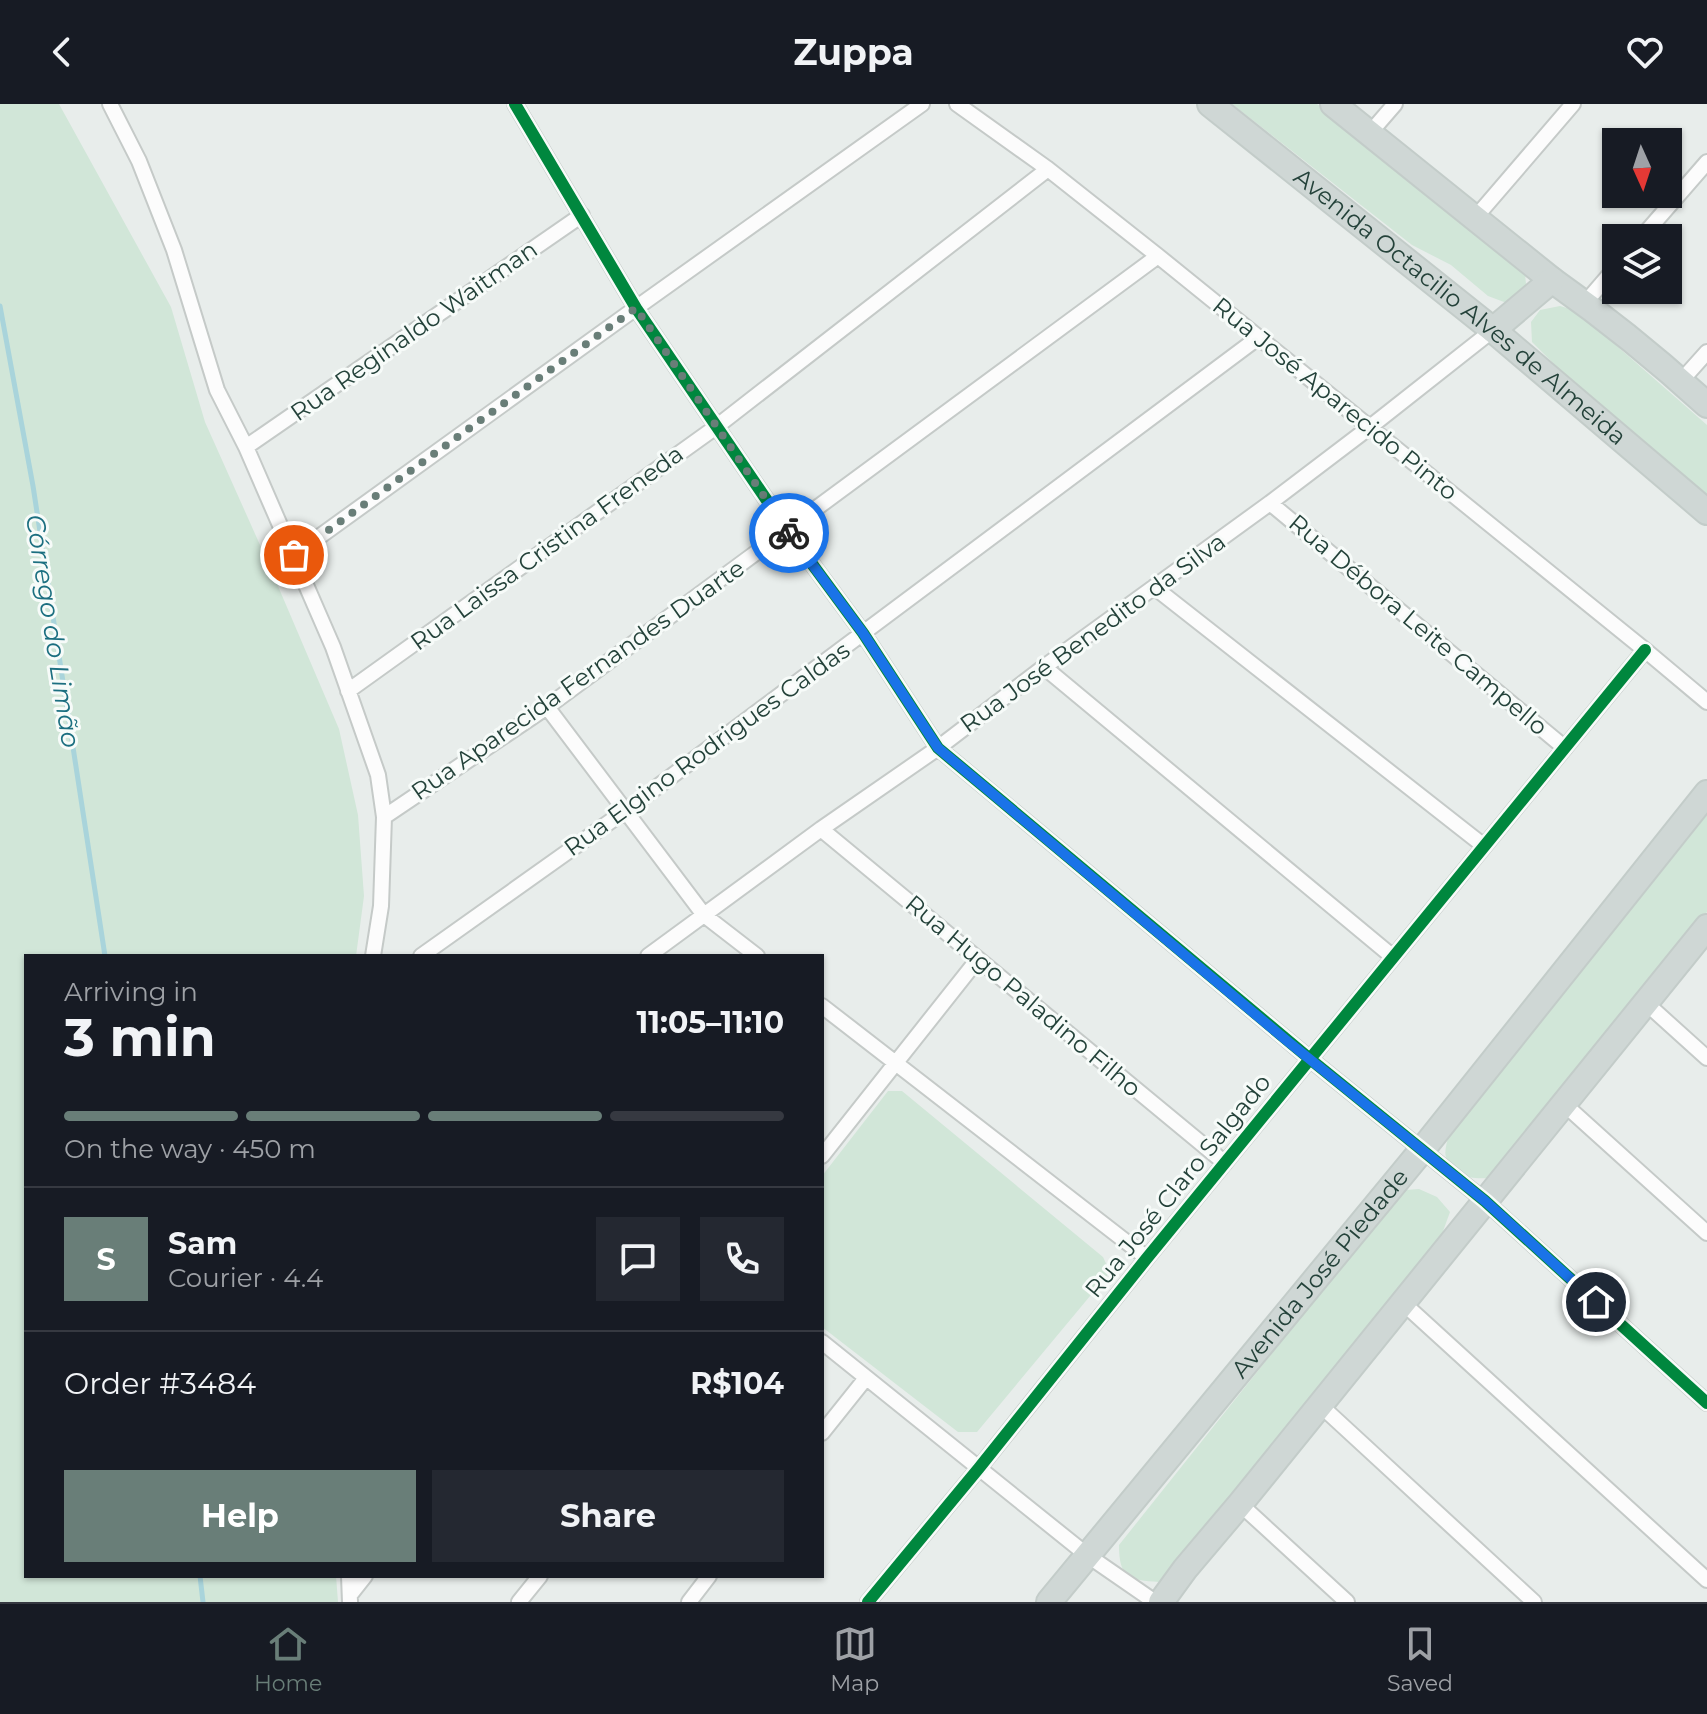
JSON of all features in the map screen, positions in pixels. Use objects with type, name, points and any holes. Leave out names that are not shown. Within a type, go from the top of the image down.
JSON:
[{"type":"main road","name":"Avenida Octacilio Alves de Almeida","points":[[1210,104],[1493,330],[1707,512]]},
{"type":"main road","points":[[1333,104],[1552,280],[1585,303],[1707,405]]},
{"type":"main road","points":[[1493,330],[1552,280]]},
{"type":"main road","name":"Avenida José Piedade","points":[[1049,1602],[1422,1150],[1707,793]]},
{"type":"main road","points":[[1158,1602],[1707,927]]},
{"type":"street","points":[[110,104],[139,161],[174,250],[217,390],[246,447],[333,647],[378,775],[384,817],[381,906],[373,954]]},
{"type":"street","points":[[515,104],[636,308],[787,530],[863,633],[938,748],[1485,1201],[1707,1403]]},
{"type":"street","points":[[294,555],[922,104]]},
{"type":"street","name":"Rua José Aparecido Pinto","points":[[957,104],[1048,169],[1158,256],[1707,702]]},
{"type":"street","points":[[1369,134],[1395,104]]},
{"type":"street","points":[[1475,218],[1573,104]]},
{"type":"street","points":[[1653,224],[1707,162]]},
{"type":"street","name":"Rua Laissa Cristina Freneda","points":[[348,691],[716,427],[1048,169]]},
{"type":"street","name":"Rua Reginaldo Waitman","points":[[246,447],[582,215]]},
{"type":"street","name":"Rua Aparecida Fernandes Duarte","points":[[384,817],[547,707],[1158,256]]},
{"type":"street","points":[[1585,303],[1602,283]]},
{"type":"street","name":"Rua José Benedito da Silva","points":[[651,954],[938,748],[1270,503],[1493,330]]},
{"type":"street","name":"Rua Elgino Rodrigues Caldas","points":[[424,954],[625,811],[1259,337]]},
{"type":"street","points":[[1681,381],[1707,352]]},
{"type":"street","name":"Rua Débora Leite Campello","points":[[1270,503],[1565,748]]},
{"type":"street","points":[[1154,587],[1484,846]]},
{"type":"street","name":"Rua José Claro Salgado","points":[[868,1602],[1645,650]]},
{"type":"street","points":[[1044,667],[1393,957]]},
{"type":"street","points":[[547,707],[704,915],[754,954]]},
{"type":"street","name":"Rua Hugo Paladino Filho","points":[[821,829],[1225,1163]]},
{"type":"street","points":[[824,1153],[978,959]]},
{"type":"street","points":[[1646,1003],[1707,1058]]},
{"type":"street","points":[[824,1008],[1147,1258]]},
{"type":"street","points":[[1564,1104],[1707,1233]]},
{"type":"street","points":[[1402,1302],[1707,1580]]},
{"type":"street","points":[[824,1344],[1087,1555],[1158,1602]]},
{"type":"street","points":[[824,1430],[866,1378]]},
{"type":"street","points":[[1319,1404],[1534,1602]]},
{"type":"street","points":[[1240,1504],[1347,1602]]},
{"type":"street","points":[[349,1578],[350,1598]]},
{"type":"street","points":[[350,1598],[364,1578]]},
{"type":"street","points":[[519,1602],[538,1578]]},
{"type":"street","points":[[689,1602],[707,1578]]},
{"type":"green space","points":[[0,104],[59,104],[171,307],[205,422],[339,729],[358,815],[364,896],[356,954],[24,954],[24,1578],[336,1578],[338,1602],[0,1602]]},
{"type":"green space","points":[[1232,104],[1317,104],[1388,156],[1491,241],[1525,274],[1527,294],[1512,305],[1488,296],[1451,265],[1412,245]]},
{"type":"green space","points":[[1560,306],[1577,311],[1707,425],[1707,495],[1559,369],[1532,342],[1531,322],[1540,310]]},
{"type":"green space","points":[[1707,815],[1707,912],[1502,1164],[1488,1178],[1457,1173],[1445,1155],[1448,1137]]},
{"type":"green space","points":[[888,1091],[902,1091],[1103,1257],[1110,1272],[977,1432],[958,1432],[824,1329],[824,1173]]},
{"type":"green space","points":[[1419,1189],[1437,1197],[1450,1212],[1442,1234],[1181,1560],[1159,1582],[1128,1575],[1121,1564],[1119,1545],[1391,1204],[1406,1190]]},
{"type":"waterway","name":"Córrego do Limão","points":[[0,306],[33,486],[105,954]]},
{"type":"waterway","name":"Córrego do Limão","points":[[200,1578],[203,1602]]},
{"type":"cycle path","points":[[515,104],[636,308],[787,530],[863,633],[938,748],[1485,1201],[1707,1403]]},
{"type":"cycle path","points":[[868,1602],[1645,650]]},
{"type":"way so far","points":[[294,555],[636,308],[789,533]]},
{"type":"route","points":[[789,533],[863,633],[938,748],[1286,1040],[1485,1201],[1596,1302]]}]
